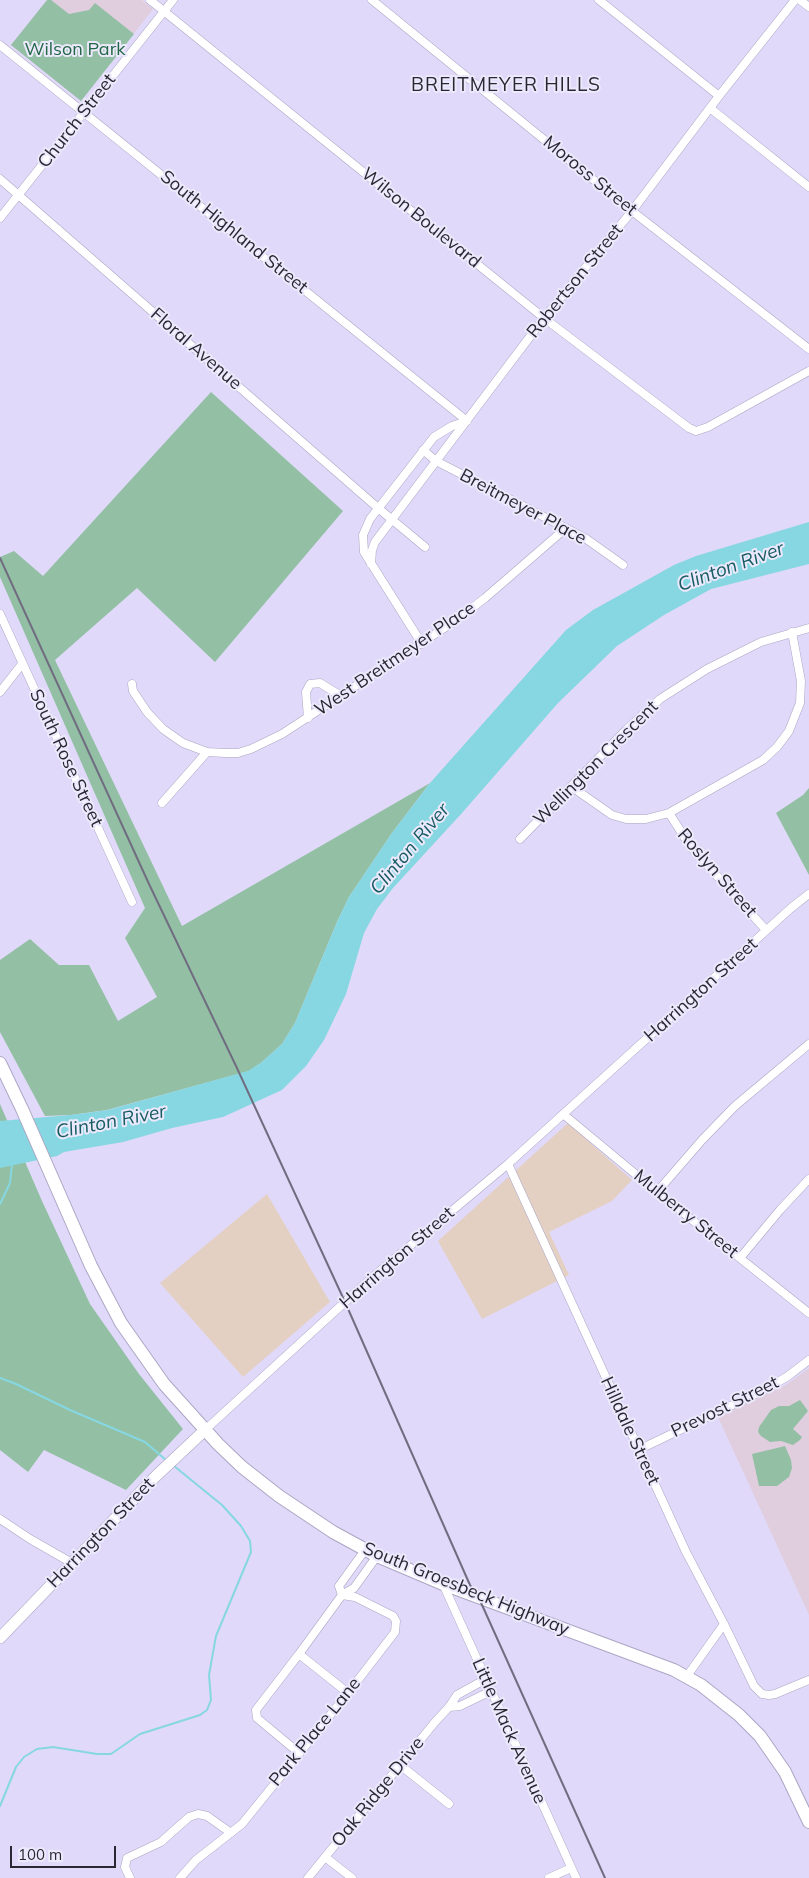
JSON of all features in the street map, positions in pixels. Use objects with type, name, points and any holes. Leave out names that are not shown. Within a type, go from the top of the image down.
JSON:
[{"type":"main road","name":"South Groesbeck Highway","points":[[0,1063],[91,1266],[121,1323],[164,1384],[218,1444],[266,1487],[334,1532],[377,1556],[443,1584],[636,1655],[687,1676],[720,1698],[760,1736],[785,1772],[809,1822]]},
{"type":"street","name":"Wilson Boulevard","points":[[150,0],[544,318],[683,425],[696,431],[708,427],[809,371]]},
{"type":"street","name":"Church Street","points":[[0,218],[173,0]]},
{"type":"street","name":"Moross Street","points":[[372,0],[632,210],[809,349]]},
{"type":"street","points":[[599,0],[719,96]]},
{"type":"street","name":"Robertson Street","points":[[371,564],[373,546],[436,461],[544,318],[632,210],[795,0]]},
{"type":"street","points":[[800,0],[809,7]]},
{"type":"street","name":"South Highland Street","points":[[0,45],[467,421]]},
{"type":"street","points":[[710,108],[809,187]]},
{"type":"street","name":"Floral Avenue","points":[[0,179],[425,547]]},
{"type":"street","points":[[422,644],[364,552],[362,539],[365,529],[378,508],[434,437],[443,430],[467,421]]},
{"type":"street","name":"Breitmeyer Place","points":[[423,450],[436,461],[594,544],[623,565]]},
{"type":"street","name":"West Breitmeyer Place","points":[[132,684],[138,701],[163,729],[183,743],[207,752],[232,753],[250,749],[282,734],[422,644],[485,598],[566,528]]},
{"type":"street","name":"South Rose Street","points":[[0,614],[132,902]]},
{"type":"street","name":"Wellington Crescent","points":[[520,838],[637,719],[678,686],[761,642],[809,628]]},
{"type":"street","points":[[572,787],[605,812],[626,819],[646,819],[669,813],[763,760],[784,739],[796,716],[801,692],[799,665],[792,632]]},
{"type":"street","points":[[0,692],[22,664]]},
{"type":"street","points":[[308,718],[306,692],[310,684],[320,682],[341,696]]},
{"type":"street","points":[[162,802],[207,752]]},
{"type":"street","name":"Roslyn Street","points":[[669,813],[690,846],[766,930]]},
{"type":"street","name":"Harrington Street","points":[[0,1638],[180,1452],[368,1281],[508,1164],[766,930],[809,894]]},
{"type":"street","points":[[657,1192],[702,1140],[735,1106],[809,1044]]},
{"type":"street","name":"Mulberry Street","points":[[563,1114],[657,1192],[809,1313]]},
{"type":"street","name":"Hilldale Street","points":[[508,1164],[686,1552],[754,1686],[762,1694],[775,1694],[809,1680]]},
{"type":"street","points":[[740,1258],[809,1179]]},
{"type":"street","name":"Prevost Street","points":[[638,1450],[768,1388],[809,1360]]},
{"type":"street","points":[[0,1519],[72,1563]]},
{"type":"street","points":[[342,1595],[339,1586],[365,1550]]},
{"type":"street","points":[[299,1752],[257,1718],[255,1713],[257,1707],[342,1595],[354,1588],[377,1556]]},
{"type":"street","name":"Little Mack Avenue","points":[[443,1584],[576,1878]]},
{"type":"street","name":"Park Place Lane","points":[[180,1878],[196,1860],[242,1824],[395,1632],[396,1625],[393,1616],[355,1597],[342,1595]]},
{"type":"street","points":[[687,1676],[724,1624]]},
{"type":"street","points":[[299,1654],[348,1693]]},
{"type":"street","name":"Oak Ridge Drive","points":[[308,1878],[457,1695],[486,1679]]},
{"type":"street","points":[[449,1707],[460,1706],[491,1691]]},
{"type":"street","points":[[400,1765],[449,1804]]},
{"type":"street","points":[[130,1878],[125,1867],[127,1858],[161,1842],[189,1817],[198,1814],[207,1816],[231,1833]]},
{"type":"street","points":[[325,1857],[352,1878]]},
{"type":"street","points":[[548,1878],[571,1868]]},
{"type":"shaded area","name":"Wilson Park","points":[[47,0],[142,0],[153,9],[81,101],[11,45]]},
{"type":"shaded area","points":[[568,1123],[632,1180],[612,1201],[549,1232],[569,1275],[482,1319],[438,1241]]},
{"type":"shaded area","points":[[267,1194],[330,1302],[243,1377],[160,1283]]},
{"type":"shaded area","points":[[809,1368],[809,1615],[718,1417],[786,1385]]},
{"type":"green space","name":"Wilson Park","points":[[47,0],[51,0],[69,14],[89,10],[95,3],[134,34],[81,101],[11,45]]},
{"type":"green space","points":[[211,392],[343,511],[215,662],[137,588],[55,660],[182,926],[430,783],[392,833],[349,897],[295,1023],[282,1044],[262,1062],[249,1071],[107,1110],[71,1115],[45,1116],[0,1032],[0,960],[30,939],[59,965],[89,965],[118,1021],[157,997],[125,938],[145,908],[0,577],[0,557],[14,551],[43,576]]},
{"type":"green space","points":[[809,788],[809,875],[776,813],[803,795]]},
{"type":"green space","points":[[0,1104],[42,1201],[90,1304],[139,1374],[183,1429],[126,1490],[44,1450],[28,1472],[0,1450]]},
{"type":"green space","points":[[800,1400],[808,1411],[793,1429],[802,1437],[800,1440],[793,1445],[781,1441],[770,1442],[761,1436],[758,1432],[759,1427],[771,1410],[779,1406],[789,1406]]},
{"type":"green space","points":[[785,1446],[791,1460],[792,1468],[789,1477],[777,1486],[759,1486],[752,1454]]},
{"type":"water","name":"Clinton River","points":[[809,522],[809,564],[711,589],[664,615],[617,646],[558,703],[462,813],[393,888],[377,909],[364,933],[346,994],[324,1040],[306,1066],[282,1090],[223,1117],[172,1128],[123,1142],[64,1152],[57,1156],[0,1168],[0,1121],[108,1110],[248,1071],[262,1062],[282,1044],[295,1023],[349,897],[392,833],[430,783],[566,630],[593,610],[674,565],[696,556]]},
{"type":"waterway","points":[[0,1204],[10,1183],[12,1164]]},
{"type":"waterway","points":[[0,1378],[145,1442],[166,1460]]},
{"type":"waterway","points":[[0,1806],[16,1767],[24,1757],[37,1749],[53,1747],[97,1754],[111,1754],[140,1734],[200,1715],[207,1710],[211,1700],[209,1675],[216,1636],[251,1552],[250,1541],[241,1526],[222,1505],[174,1466]]},
{"type":"railway","points":[[0,558],[149,884],[236,1066],[345,1302],[470,1585],[478,1596],[605,1878]]},
{"type":"district","name":"BREITMEYER HILLS","points":[[506,85]]}]
